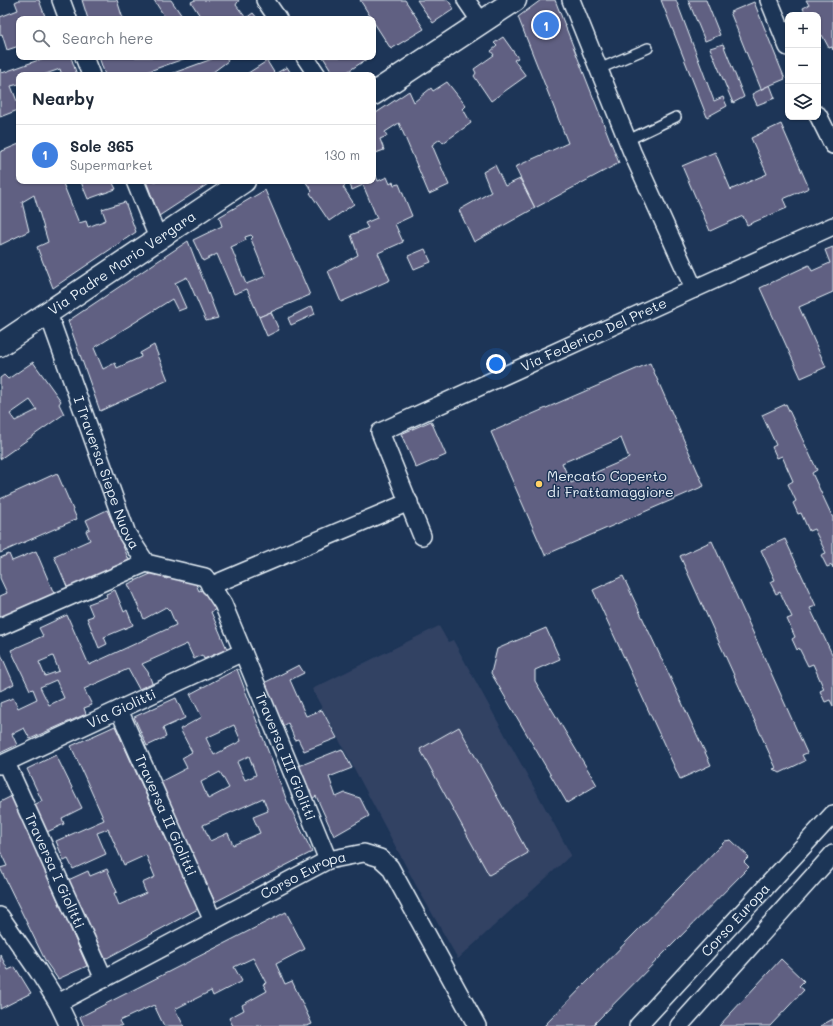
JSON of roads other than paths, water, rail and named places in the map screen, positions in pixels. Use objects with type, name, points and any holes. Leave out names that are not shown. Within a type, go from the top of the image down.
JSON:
[{"type":"street","points":[[61,0],[67,16]]},
{"type":"street","points":[[265,0],[276,16]]},
{"type":"street","points":[[466,0],[481,22]]},
{"type":"street","points":[[376,92],[515,0]]},
{"type":"street","points":[[572,0],[628,140],[694,288]]},
{"type":"street","points":[[769,0],[785,40]]},
{"type":"street","points":[[85,60],[90,72]]},
{"type":"street","points":[[307,60],[315,72]]},
{"type":"street","points":[[820,120],[833,145]]},
{"type":"street","points":[[136,184],[158,238]]},
{"type":"street","name":"Via Padre Mario Vergara","points":[[0,345],[239,184]]},
{"type":"street","name":"Via Federico Del Prete","points":[[409,502],[380,432],[833,226]]},
{"type":"street","name":"I Traversa Siepe Nuova","points":[[48,313],[127,534],[146,563],[205,577],[222,604],[243,652]]},
{"type":"street","points":[[210,586],[409,502],[422,536]]},
{"type":"street","points":[[0,627],[146,563]]},
{"type":"street","name":"Via Giolitti","points":[[3,764],[243,652]]},
{"type":"street","name":"Traversa III Giolitti","points":[[243,652],[328,860]]},
{"type":"street","name":"Traversa II Giolitti","points":[[119,710],[213,921]]},
{"type":"street","name":"Traversa I Giolitti","points":[[3,764],[104,979]]},
{"type":"street","name":"Corso Europa","points":[[638,1026],[833,814]]},
{"type":"street","name":"Corso Europa","points":[[58,1003],[328,860],[364,853],[380,858],[390,867],[477,1026]]},
{"type":"street","name":"Corso Europa","points":[[679,1026],[833,854]]},
{"type":"street","points":[[0,917],[38,970],[58,1003],[69,1026]]},
{"type":"lane","points":[[599,69],[648,48]]},
{"type":"lane","points":[[628,140],[676,117]]},
{"type":"place","name":"Sole 365","points":[[546,25]]},
{"type":"place","name":"Mercato Coperto di Frattamaggiore","points":[[539,484]]}]
